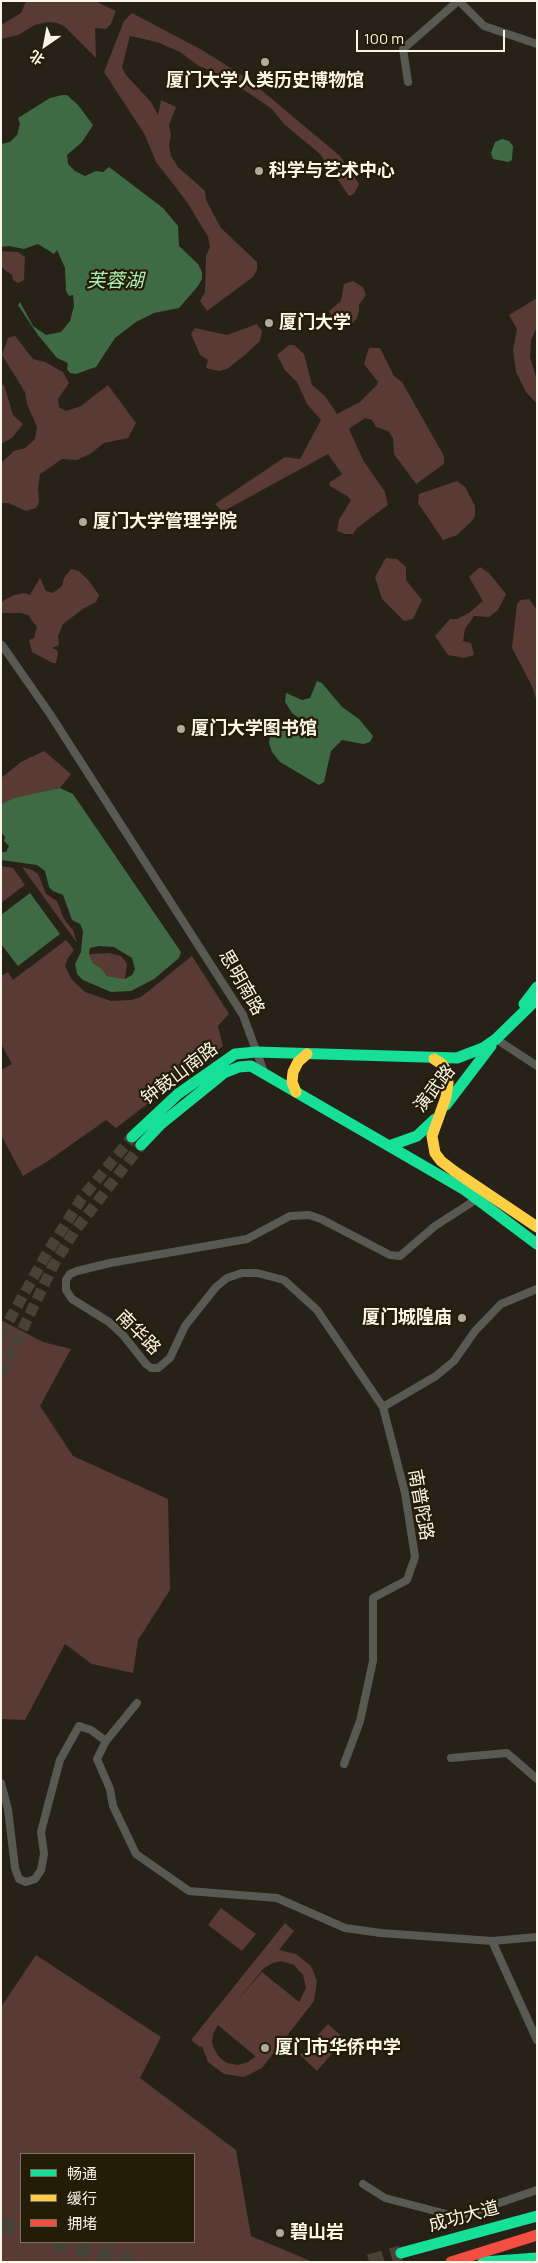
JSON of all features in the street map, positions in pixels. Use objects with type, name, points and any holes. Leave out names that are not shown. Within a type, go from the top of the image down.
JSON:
[{"type":"main road","name":"演武路","points":[[389,1146],[417,1136],[441,1112],[537,987]]},
{"type":"main road","name":"演武路","points":[[496,1039],[537,999]]},
{"type":"main road","name":"钟鼓山南路","points":[[132,1136],[178,1094],[235,1054],[256,1052],[457,1058],[477,1051],[496,1039]]},
{"type":"main road","points":[[296,1092],[292,1082],[292,1072],[298,1062],[307,1054]]},
{"type":"main road","points":[[434,1058],[442,1064],[447,1072],[448,1083],[441,1112],[434,1128],[432,1143],[435,1153],[441,1161],[537,1227]]},
{"type":"main road","name":"钟鼓山南路","points":[[141,1145],[168,1118],[224,1073],[239,1067],[250,1066],[264,1072]]},
{"type":"main road","points":[[264,1072],[477,1199],[537,1244]]},
{"type":"main road","points":[[466,2234],[503,2216],[537,2205]]},
{"type":"main road","name":"成功大道","points":[[401,2253],[537,2216]]},
{"type":"main road","points":[[451,2262],[537,2235]]},
{"type":"main road","points":[[483,2262],[537,2258]]},
{"type":"street","points":[[408,82],[403,49],[458,1],[484,26],[537,44]]},
{"type":"street","name":"思明南路","points":[[2,645],[50,714],[242,1015],[264,1072]]},
{"type":"street","points":[[496,1039],[537,1066]]},
{"type":"street","name":"南华路","points":[[383,1408],[317,1310],[284,1280],[257,1273],[242,1273],[227,1278],[216,1287],[184,1326],[170,1358],[164,1365],[158,1368],[151,1368],[124,1335],[109,1322],[72,1299],[66,1290],[66,1280],[70,1274],[77,1271],[110,1263],[247,1239],[290,1216],[309,1215],[321,1219],[390,1256],[400,1256],[435,1226],[477,1199]]},
{"type":"street","points":[[383,1408],[436,1376],[454,1361],[475,1331],[501,1304],[537,1289]]},
{"type":"street","name":"南普陀路","points":[[344,1764],[360,1721],[373,1661],[373,1598],[407,1580],[414,1557],[405,1493],[383,1408]]},
{"type":"street","points":[[138,1703],[106,1741],[97,1759],[110,1789],[112,1806],[136,1854],[189,1892],[277,1898],[345,1928],[492,1941],[537,1936]]},
{"type":"street","points":[[1,1783],[8,1809],[15,1868],[19,1879],[26,1882],[35,1879],[41,1870],[44,1854],[42,1832],[48,1805],[60,1760],[73,1736],[79,1726],[91,1730],[106,1741]]},
{"type":"street","points":[[451,1758],[507,1753],[537,1779]]},
{"type":"street","points":[[492,1941],[537,2040]]},
{"type":"street","points":[[363,2184],[385,2198],[458,2217],[537,2190]]},
{"type":"shaded area","points":[[26,1],[95,1],[116,11],[111,24],[106,29],[95,28],[96,58],[64,26],[57,23],[47,22],[35,25],[18,35],[1,39],[1,25],[21,13]]},
{"type":"shaded area","points":[[132,13],[202,50],[248,79],[340,156],[359,184],[354,194],[349,196],[320,154],[284,124],[272,109],[223,76],[199,66],[180,52],[157,42],[130,36],[122,67],[126,75],[151,102],[158,115],[161,100],[176,107],[169,125],[171,156],[178,167],[205,191],[206,200],[221,228],[257,262],[257,270],[253,277],[207,311],[200,301],[205,292],[206,256],[210,247],[208,237],[187,202],[156,162],[145,135],[104,72],[124,21]]},
{"type":"shaded area","points":[[1,251],[18,252],[25,257],[24,280],[18,283],[13,280],[12,275],[1,266]]},
{"type":"shaded area","points":[[353,281],[363,287],[366,295],[359,305],[357,318],[350,326],[336,325],[329,311],[341,301],[344,284]]},
{"type":"shaded area","points":[[537,298],[537,327],[531,340],[530,357],[537,380],[537,404],[526,392],[516,372],[513,350],[517,329],[509,315]]},
{"type":"shaded area","points":[[257,324],[262,331],[260,341],[246,354],[227,369],[219,371],[206,368],[208,360],[200,355],[191,334],[195,328],[227,335]]},
{"type":"shaded area","points":[[15,336],[33,359],[45,362],[63,372],[69,383],[58,399],[59,407],[66,411],[81,406],[108,385],[136,423],[128,438],[104,443],[90,454],[77,460],[62,459],[40,474],[39,502],[36,508],[26,511],[8,503],[1,503],[1,463],[14,451],[25,448],[35,439],[37,427],[27,404],[25,392],[2,355],[8,338]]},
{"type":"shaded area","points":[[289,345],[294,345],[304,354],[312,385],[325,396],[337,414],[360,402],[377,385],[378,382],[364,364],[369,348],[380,348],[394,376],[402,382],[444,456],[444,464],[416,484],[394,454],[393,438],[388,431],[376,427],[372,420],[365,418],[349,429],[363,460],[385,492],[388,505],[357,528],[353,534],[337,531],[339,520],[351,500],[330,486],[329,483],[342,474],[328,454],[222,512],[215,504],[285,457],[300,459],[321,420],[307,404],[297,382],[285,370],[277,355]]},
{"type":"shaded area","points":[[1,384],[4,385],[13,415],[23,424],[12,438],[1,444]]},
{"type":"shaded area","points":[[457,481],[465,487],[475,506],[475,516],[457,535],[443,540],[418,503],[419,494]]},
{"type":"shaded area","points":[[386,558],[397,559],[406,567],[406,580],[422,600],[413,619],[404,621],[382,599],[375,577]]},
{"type":"shaded area","points":[[480,567],[489,573],[506,594],[498,610],[489,617],[474,616],[465,629],[463,641],[471,643],[474,655],[464,658],[448,655],[435,636],[450,619],[457,619],[469,613],[483,601],[469,577]]},
{"type":"shaded area","points":[[71,569],[79,571],[99,595],[96,602],[63,624],[58,636],[59,645],[52,648],[57,650],[58,654],[56,663],[53,663],[32,652],[29,640],[34,638],[37,627],[28,615],[1,613],[1,602],[14,595],[24,593],[30,595],[40,578],[46,591],[53,593],[62,586],[64,578]]},
{"type":"shaded area","points":[[529,599],[537,610],[537,702],[532,686],[512,648],[517,604],[521,600]]},
{"type":"shaded area","points":[[44,751],[71,774],[60,788],[15,798],[1,804],[1,778],[21,762]]},
{"type":"shaded area","points":[[1,866],[13,868],[25,885],[1,903]]},
{"type":"shaded area","points":[[22,867],[38,874],[46,894],[57,901],[64,919],[73,930],[77,943]]},
{"type":"shaded area","points":[[66,940],[74,950],[65,966],[72,980],[85,992],[111,1001],[131,1000],[141,997],[192,956],[229,1014],[218,1026],[223,1046],[116,1128],[106,1120],[48,1161],[23,1176],[1,1135],[1,1070],[12,1064],[1,1044],[1,976],[8,972],[13,980]]},
{"type":"shaded area","points":[[109,953],[121,956],[127,964],[125,979],[107,976],[102,969],[93,963],[89,954]]},
{"type":"shaded area","points":[[1,1320],[43,1342],[71,1349],[40,1406],[73,1456],[168,1499],[170,1590],[138,1640],[133,1673],[92,1664],[65,1644],[25,1720],[1,1719]]},
{"type":"shaded area","points":[[221,1908],[256,1934],[242,1951],[208,1925]]},
{"type":"shaded area","points":[[285,1923],[294,1931],[279,1950],[296,1954],[311,1966],[317,1981],[314,2001],[262,2068],[244,2077],[224,2074],[208,2062],[202,2046],[200,2047],[191,2040]],"holes":[[[281,1961],[294,1965],[303,1975],[306,1988],[299,2002],[262,1972],[235,2003],[264,1968]],[[218,2025],[255,2056],[255,2057],[248,2062],[238,2065],[227,2063],[220,2058],[212,2042],[213,2034]]]},
{"type":"shaded area","points":[[36,1955],[161,2037],[140,2078],[236,2150],[251,2236],[313,2262],[1,2262],[1,2007]]},
{"type":"shaded area","points":[[328,2024],[345,2039],[317,2071],[300,2055]]},
{"type":"water","name":"芙蓉湖","points":[[67,95],[78,105],[93,125],[82,142],[67,155],[68,164],[75,171],[85,176],[96,171],[103,172],[109,167],[163,208],[178,226],[179,246],[198,264],[202,272],[202,279],[198,286],[179,308],[154,313],[136,322],[115,338],[96,367],[76,374],[70,373],[67,369],[68,363],[57,358],[38,335],[18,305],[20,302],[33,326],[46,335],[61,332],[70,321],[74,306],[73,295],[69,296],[66,291],[65,268],[57,250],[54,254],[38,244],[24,249],[9,246],[1,247],[1,144],[10,142],[17,135],[20,124],[18,118],[50,98]]},
{"type":"water","points":[[502,139],[509,141],[513,146],[512,160],[508,162],[493,159],[491,153],[495,142]]},
{"type":"water","points":[[317,681],[322,683],[342,707],[359,719],[373,736],[370,742],[363,744],[342,740],[331,751],[324,782],[319,785],[280,762],[272,752],[269,743],[272,724],[281,722],[291,727],[300,723],[299,718],[292,713],[285,702],[286,693],[302,700],[310,698]]},
{"type":"water","points":[[60,788],[73,794],[181,952],[179,958],[154,979],[131,991],[111,992],[83,980],[77,974],[75,964],[81,952],[83,931],[80,924],[72,920],[63,895],[49,887],[45,871],[37,865],[1,860],[1,852],[6,852],[9,846],[4,841],[5,837],[1,832],[1,804],[14,798]],"holes":[[[99,946],[114,947],[132,958],[135,969],[132,975],[125,979],[107,976],[102,969],[93,963],[89,954],[90,948]]]},
{"type":"water","points":[[30,893],[60,934],[18,966],[1,944],[1,915]]},
{"type":"tunnel","points":[[1,1335],[47,1253],[82,1198],[132,1137]]},
{"type":"tunnel","points":[[1,1374],[53,1266],[74,1232],[141,1145]]},
{"type":"tunnel","points":[[1,2224],[20,2231]]},
{"type":"tunnel","points":[[57,2243],[132,2262]]},
{"type":"tunnel","points":[[369,2262],[401,2253]]},
{"type":"traffic: fast","points":[[524,1004],[537,987]]},
{"type":"traffic: fast","points":[[132,1137],[178,1094],[235,1054],[256,1052],[457,1058],[483,1048],[496,1039],[537,999]]},
{"type":"traffic: fast","points":[[446,1105],[491,1046]]},
{"type":"traffic: fast","points":[[141,1145],[161,1124],[224,1073],[239,1067],[251,1066],[465,1190],[537,1244]]},
{"type":"traffic: fast","points":[[389,1146],[417,1136],[435,1119]]},
{"type":"traffic: fast","points":[[401,2253],[537,2216]]},
{"type":"traffic: fast","points":[[483,2262],[537,2258]]},
{"type":"traffic: slow","points":[[296,1092],[292,1082],[293,1072],[298,1062],[307,1054]]},
{"type":"traffic: slow","points":[[434,1059],[442,1064],[447,1072],[448,1083],[446,1097],[432,1136],[435,1153],[441,1161],[454,1171],[537,1227]]},
{"type":"traffic: jam","points":[[451,2262],[537,2235]]},
{"type":"place","name":"厦门大学人类历史博物馆","points":[[265,62]]},
{"type":"place","name":"科学与艺术中心","points":[[259,171]]},
{"type":"place","name":"厦门大学","points":[[269,323]]},
{"type":"place","name":"厦门大学管理学院","points":[[83,522]]},
{"type":"place","name":"厦门大学图书馆","points":[[181,729]]},
{"type":"place","name":"厦门城隍庙","points":[[462,1318]]},
{"type":"place","name":"厦门市华侨中学","points":[[265,2048]]},
{"type":"place","name":"碧山岩","points":[[280,2233]]}]
